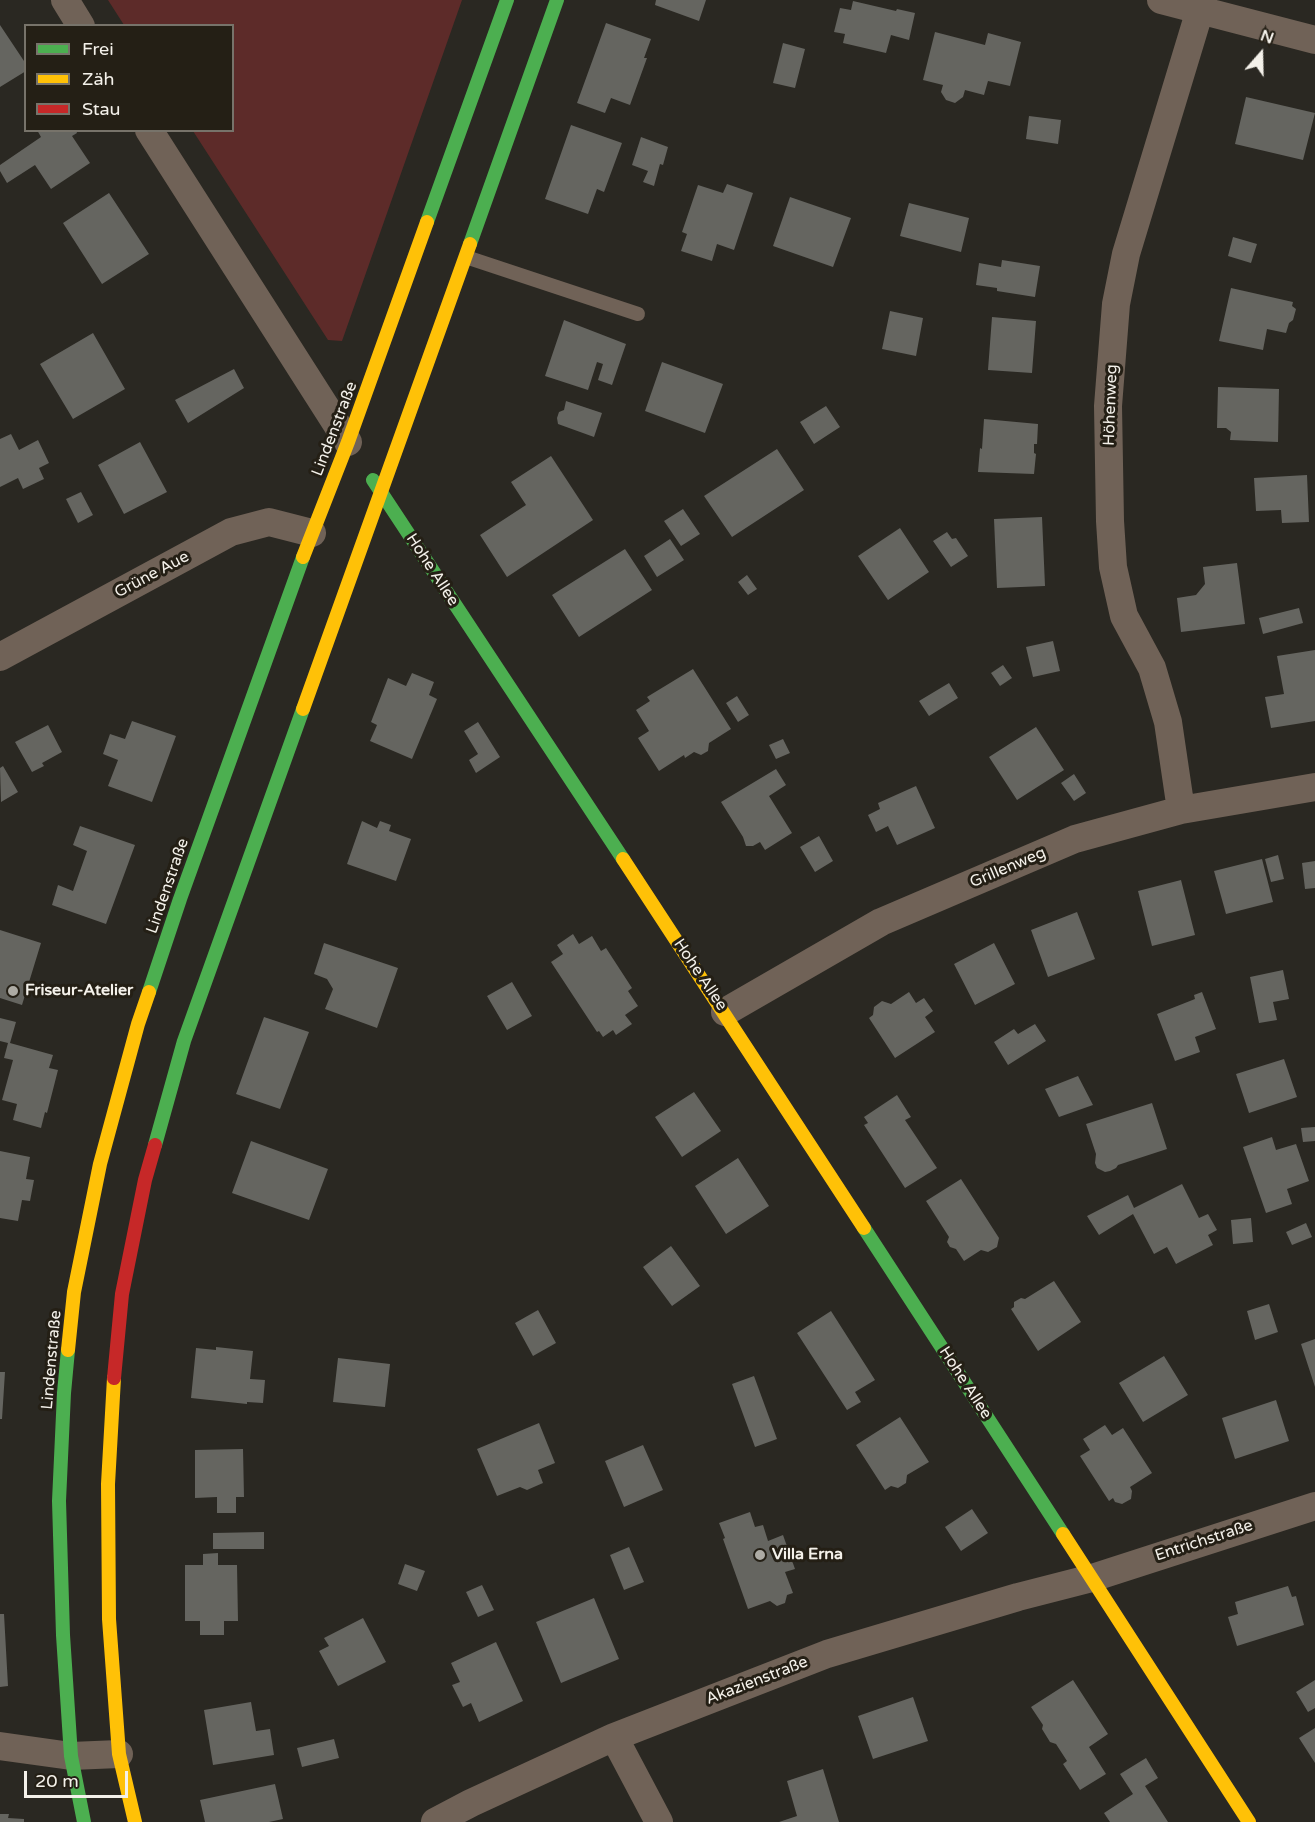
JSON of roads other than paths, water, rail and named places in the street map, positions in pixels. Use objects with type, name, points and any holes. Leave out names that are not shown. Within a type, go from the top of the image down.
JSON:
[{"type":"street","points":[[65,0],[80,24]]},
{"type":"street","name":"Lindenstraße","points":[[84,1822],[71,1756],[63,1635],[59,1501],[64,1393],[77,1280],[100,1164],[138,1024],[180,898],[312,533],[351,447],[507,0]]},
{"type":"street","points":[[135,1822],[119,1754],[109,1619],[108,1473],[112,1398],[122,1294],[145,1180],[184,1041],[557,0]]},
{"type":"street","points":[[1161,0],[1201,5],[1315,40]]},
{"type":"street","name":"Höhenweg","points":[[1181,810],[1165,711],[1152,668],[1124,616],[1113,567],[1108,406],[1116,304],[1126,254],[1201,5]]},
{"type":"street","points":[[150,132],[351,447]]},
{"type":"street","name":"Hohe Allee","points":[[368,472],[724,1012],[1249,1822]]},
{"type":"street","name":"Grüne Aue","points":[[0,657],[231,532],[269,522],[312,533]]},
{"type":"street","name":"Grillenweg","points":[[724,1012],[880,922],[1075,839],[1181,810],[1315,787]]},
{"type":"street","name":"Entrichstraße","points":[[1092,1578],[1315,1506]]},
{"type":"street","name":"Akazienstraße","points":[[435,1822],[614,1737],[827,1654],[1018,1597],[1092,1578]]},
{"type":"street","points":[[614,1737],[659,1822]]},
{"type":"street","points":[[0,1746],[71,1756],[119,1754]]},
{"type":"lane","points":[[466,257],[638,314]]},
{"type":"place","name":"Friseur-Atelier","points":[[13,991]]},
{"type":"place","name":"Villa Erna","points":[[760,1555]]}]
